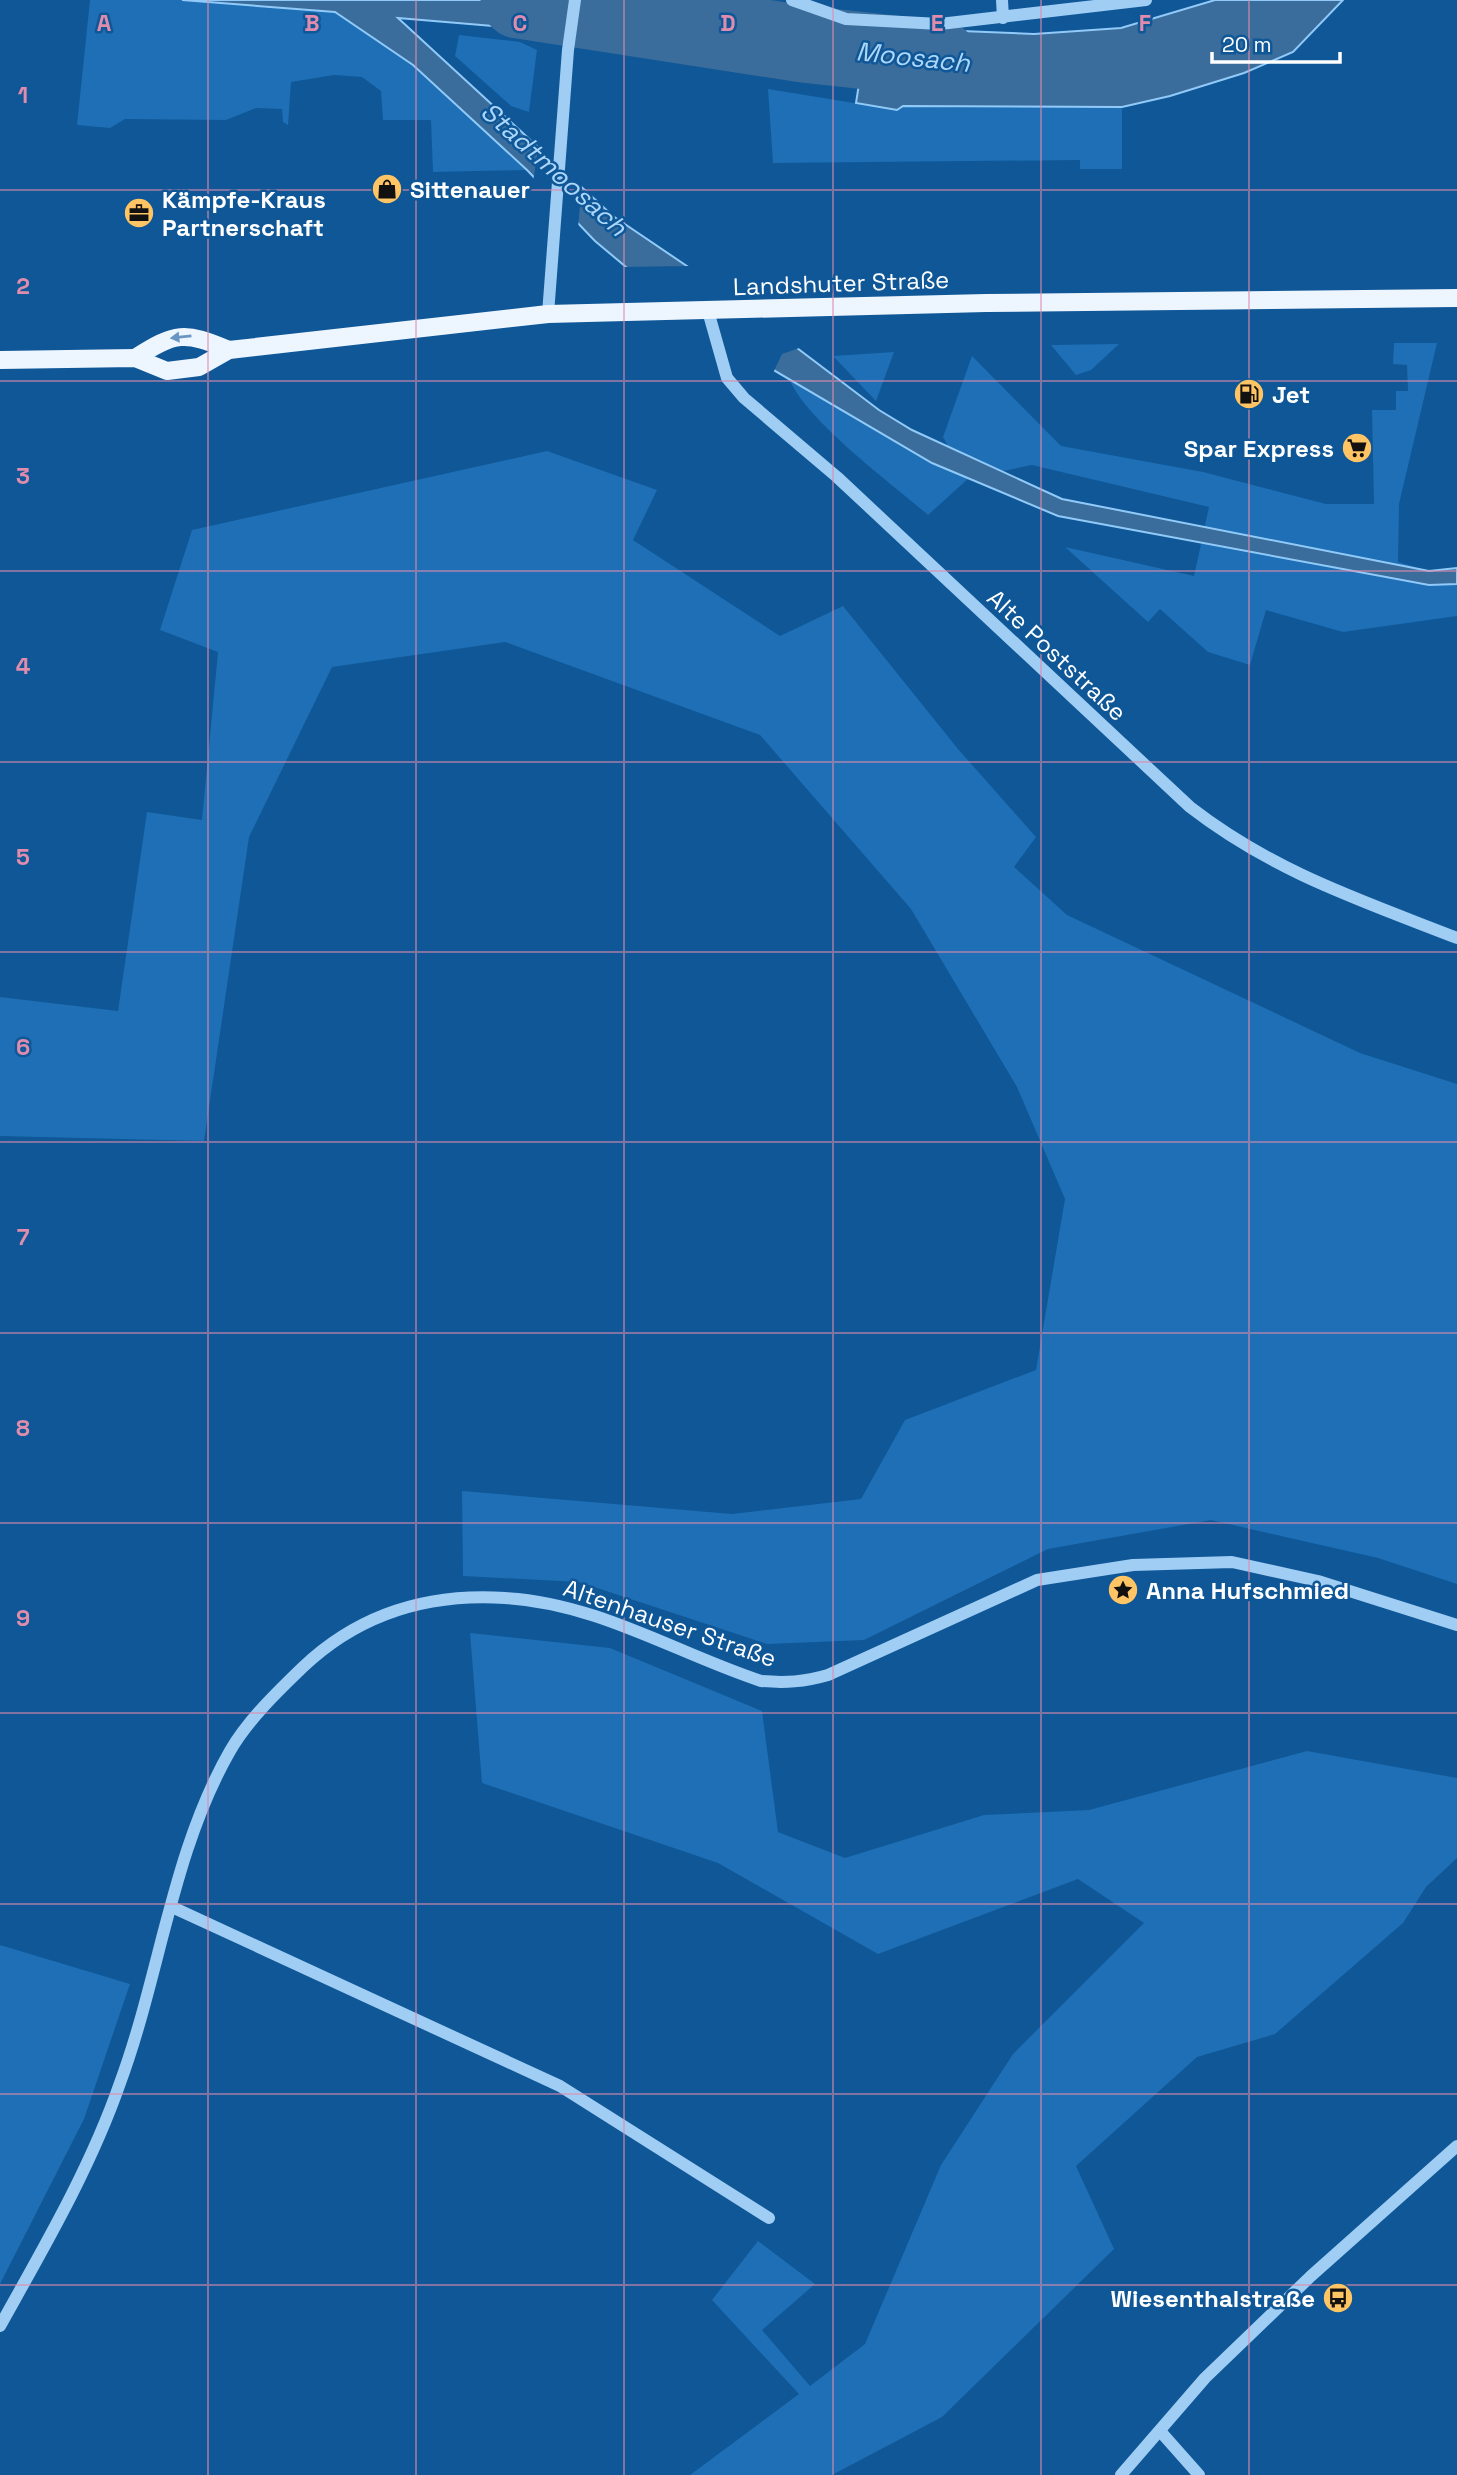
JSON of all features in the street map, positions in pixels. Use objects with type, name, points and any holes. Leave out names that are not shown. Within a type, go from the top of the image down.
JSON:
[{"type":"main road","name":"Landshuter Straße","points":[[0,360],[135,358],[167,371],[199,368],[229,351],[548,314],[768,308],[1457,298]]},
{"type":"main road","points":[[135,358],[164,340],[196,336],[229,351]]},
{"type":"street","points":[[548,314],[554,208],[575,0]]},
{"type":"street","points":[[792,0],[846,19],[940,24],[1146,0]]},
{"type":"street","points":[[1002,0],[1003,18]]},
{"type":"street","name":"Alte Poststraße","points":[[708,311],[724,369],[732,386],[837,477],[1190,807],[1253,851],[1295,874],[1457,938]]},
{"type":"street","name":"Altenhauser Straße","points":[[0,2326],[70,2199],[121,2082],[172,1907],[207,1800],[230,1750],[244,1731],[322,1649],[345,1632],[402,1607],[448,1597],[536,1601],[607,1618],[761,1681],[805,1682],[828,1675],[1037,1580],[1133,1565],[1232,1562],[1318,1581],[1457,1625]]},
{"type":"street","points":[[172,1907],[560,2086],[769,2218]]},
{"type":"street","points":[[1121,2475],[1205,2378],[1302,2285],[1457,2146]]},
{"type":"street","points":[[1160,2431],[1199,2475]]},
{"type":"shaded area","points":[[90,0],[184,0],[335,12],[413,65],[527,170],[433,172],[431,120],[383,120],[381,91],[362,77],[334,75],[291,82],[288,125],[283,122],[282,109],[256,108],[226,120],[125,119],[110,128],[77,125]]},
{"type":"shaded area","points":[[459,35],[520,42],[537,50],[529,112],[511,106],[455,56]]},
{"type":"shaded area","points":[[768,89],[897,110],[903,106],[1122,107],[1122,169],[1080,169],[1080,160],[773,163]]},
{"type":"shaded area","points":[[1394,343],[1437,343],[1399,504],[1398,562],[1429,571],[1429,585],[1457,584],[1457,616],[1343,632],[1266,610],[1250,665],[1208,652],[1160,609],[1148,622],[1065,547],[1194,576],[1209,507],[1032,465],[969,478],[928,515],[830,431],[798,394],[789,378],[932,463],[948,446],[943,437],[972,356],[1061,446],[1203,472],[1326,504],[1374,504],[1372,410],[1396,410],[1396,391],[1408,391],[1407,365],[1393,364]]},
{"type":"shaded area","points":[[1119,344],[1091,370],[1076,375],[1051,345]]},
{"type":"shaded area","points":[[894,352],[876,401],[833,356]]},
{"type":"shaded area","points":[[547,451],[657,490],[633,540],[780,636],[843,606],[958,749],[1036,837],[1014,867],[1067,915],[1360,1053],[1457,1084],[1457,1584],[1378,1558],[1211,1520],[1048,1549],[864,1640],[767,1644],[579,1582],[463,1576],[462,1491],[732,1514],[861,1499],[905,1420],[1036,1370],[1065,1199],[1017,1087],[911,909],[760,735],[505,642],[332,667],[249,837],[204,1141],[0,1136],[0,997],[118,1011],[147,812],[202,820],[218,652],[160,630],[192,530]]},
{"type":"shaded area","points":[[470,1633],[610,1648],[762,1711],[778,1832],[845,1858],[984,1815],[1089,1810],[1307,1751],[1457,1778],[1457,1858],[1426,1887],[1403,1923],[1275,2034],[1197,2057],[1076,2166],[1114,2249],[942,2417],[832,2475],[690,2475],[799,2394],[712,2300],[758,2241],[815,2284],[762,2330],[810,2386],[865,2344],[941,2165],[1013,2054],[1144,1923],[1078,1879],[878,1954],[718,1863],[482,1783]]},
{"type":"shaded area","points":[[0,1945],[130,1984],[84,2119],[0,2284]]},
{"type":"water","name":"Stadtmoosach","points":[[182,0],[687,0],[772,11],[763,69],[505,27],[398,18],[613,216],[706,279],[879,410],[912,430],[1062,499],[1429,571],[1457,568],[1457,584],[1429,585],[1058,516],[932,463],[748,355],[663,298],[595,241],[527,170],[413,65],[335,12]]},
{"type":"water","points":[[1215,0],[1343,0],[1293,52],[1244,73],[1170,96],[1122,107],[903,106],[897,110],[856,103],[859,84],[829,78],[837,26],[1034,34],[1121,28]]},
{"type":"pier","points":[[557,0],[598,0],[591,45],[551,38]]},
{"type":"pier","points":[[539,143],[582,182],[578,228],[533,182]]},
{"type":"pier","points":[[692,266],[802,347],[782,354],[773,373],[661,301],[621,267]]},
{"type":"waterway","name":"Moosach","points":[[519,0],[803,44],[940,59]]},
{"type":"place","name":"Sittenauer","points":[[387,189]]},
{"type":"place","name":"Kämpfe-Kraus Partnerschaft","points":[[139,213]]},
{"type":"place","name":"Jet","points":[[1249,394]]},
{"type":"place","name":"Spar Express","points":[[1357,448]]},
{"type":"place","name":"Anna Hufschmied","points":[[1123,1590]]},
{"type":"place","name":"Wiesenthalstraße","points":[[1338,2298]]}]
